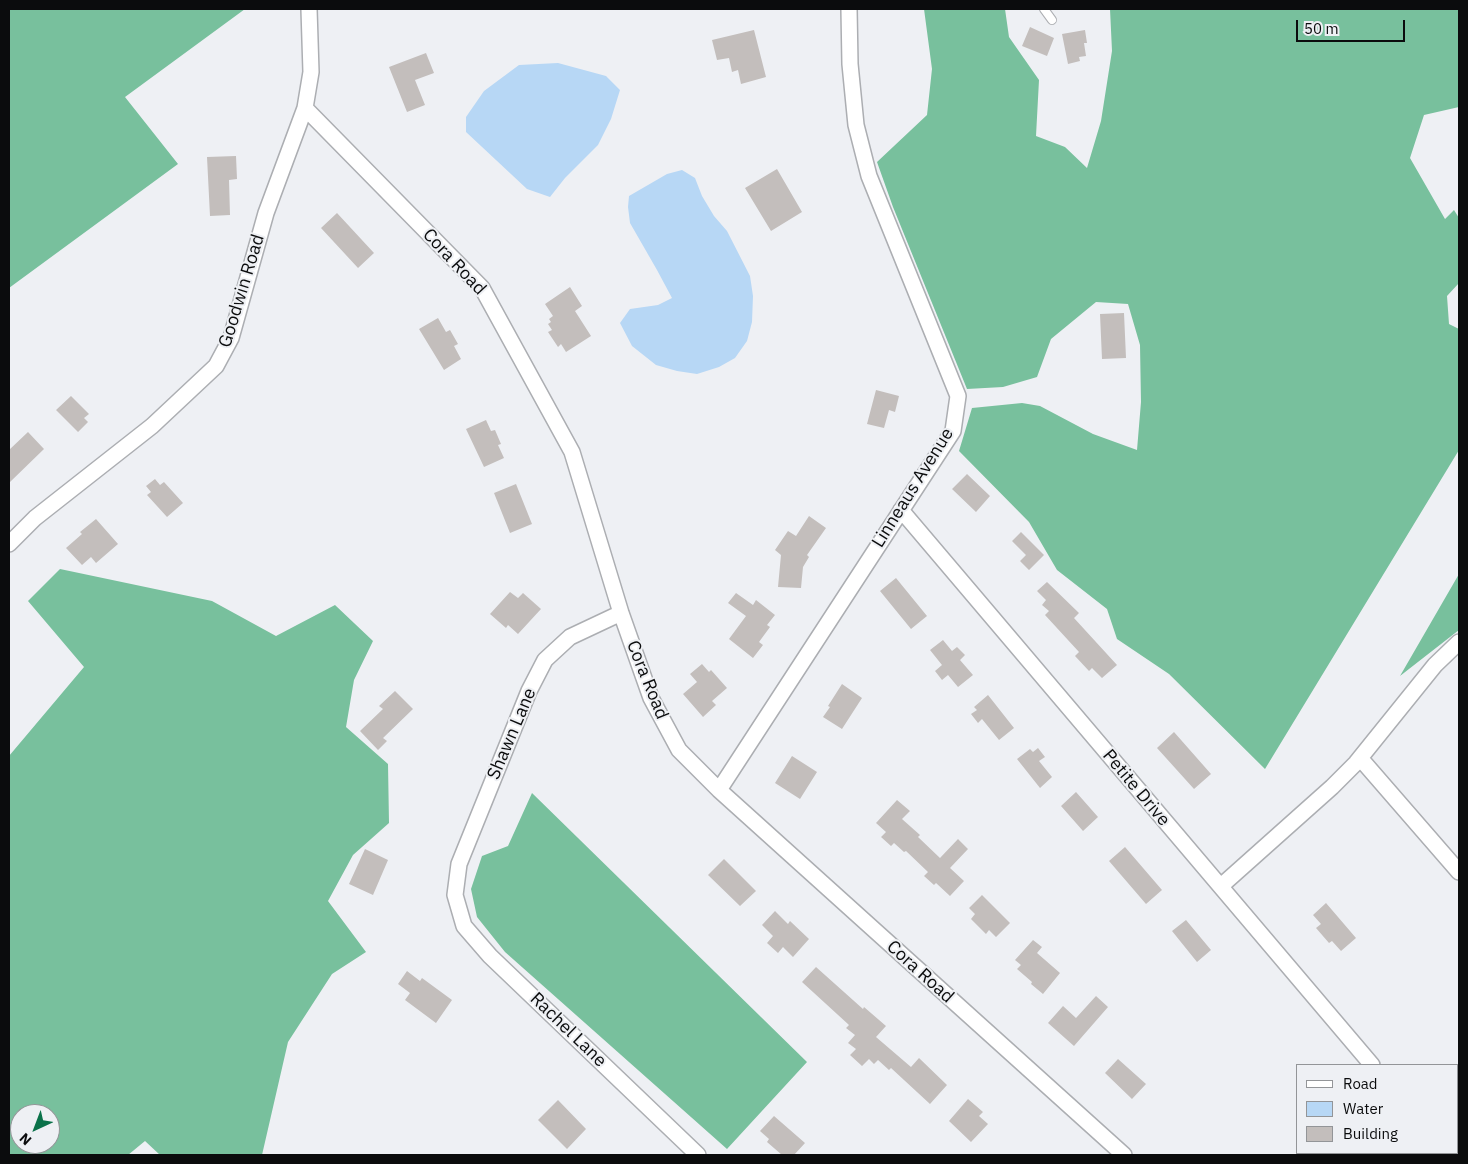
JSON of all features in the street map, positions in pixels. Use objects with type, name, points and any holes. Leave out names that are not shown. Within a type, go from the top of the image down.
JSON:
[{"type":"street","name":"Goodwin Road","points":[[9,544],[35,518],[152,426],[216,366],[231,338],[266,213],[305,108],[311,72],[310,9]]},
{"type":"street","name":"Linneaus Avenue","points":[[718,790],[953,431],[958,396],[869,176],[856,125],[850,64],[849,9]]},
{"type":"street","name":"Cora Road","points":[[305,108],[482,288],[572,452],[621,613],[651,698],[679,750],[718,790],[1124,1155]]},
{"type":"street","name":"Petite Drive","points":[[900,510],[1371,1064]]},
{"type":"street","name":"Shawn Lane","points":[[455,894],[459,864],[529,691],[545,660],[570,637],[621,613]]},
{"type":"street","points":[[1221,886],[1332,786],[1360,758],[1435,665],[1458,645]]},
{"type":"street","points":[[1360,758],[1459,872]]},
{"type":"street","name":"Rachel Lane","points":[[455,894],[464,926],[490,956],[698,1155]]},
{"type":"lane","points":[[1044,9],[1052,20]]},
{"type":"green space","points":[[9,9],[245,9],[125,97],[178,164],[9,288]]},
{"type":"green space","points":[[924,9],[1005,9],[1009,37],[1039,80],[1036,136],[1065,147],[1087,168],[1101,121],[1112,51],[1110,9],[1459,9],[1459,107],[1424,115],[1410,158],[1445,219],[1454,210],[1459,218],[1459,283],[1447,296],[1449,324],[1459,329],[1459,450],[1265,769],[1169,674],[1117,639],[1107,609],[1057,570],[1029,522],[959,451],[972,408],[1022,403],[1040,406],[1093,434],[1137,450],[1141,402],[1140,345],[1128,304],[1096,302],[1051,339],[1037,377],[1003,387],[967,389],[893,207],[877,162],[927,115],[932,69]]},
{"type":"green space","points":[[60,569],[212,601],[276,636],[335,605],[373,641],[354,680],[346,727],[388,764],[389,823],[353,855],[328,901],[366,952],[332,974],[288,1042],[262,1155],[160,1155],[145,1141],[128,1155],[9,1155],[9,756],[84,667],[28,601]]},
{"type":"green space","points":[[1459,574],[1459,630],[1400,676]]},
{"type":"green space","points":[[532,793],[807,1062],[727,1149],[505,952],[477,917],[471,889],[482,856],[508,846]]},
{"type":"water","points":[[558,63],[606,76],[620,90],[611,119],[598,145],[565,178],[550,197],[527,189],[466,132],[466,117],[484,91],[519,65]]},
{"type":"water","points":[[682,170],[695,178],[702,196],[714,216],[727,231],[750,276],[753,296],[752,322],[747,341],[735,358],[719,367],[697,374],[656,365],[632,346],[620,323],[630,309],[658,305],[672,298],[630,223],[629,196],[667,174]]},
{"type":"building","points":[[1030,27],[1054,38],[1047,56],[1022,46]]},
{"type":"building","points":[[754,30],[766,77],[741,84],[738,70],[732,72],[729,58],[717,60],[712,40]]},
{"type":"building","points":[[1085,30],[1086,56],[1079,57],[1080,61],[1068,64],[1062,34]]},
{"type":"building","points":[[426,53],[434,73],[415,80],[425,105],[407,112],[389,67]]},
{"type":"building","points":[[236,156],[237,179],[229,180],[230,215],[210,216],[207,157]]},
{"type":"building","points":[[777,169],[802,212],[771,231],[745,188]]},
{"type":"building","points":[[337,213],[374,253],[358,268],[321,228]]},
{"type":"building","points":[[570,287],[582,306],[575,311],[591,336],[566,352],[561,344],[558,347],[548,332],[552,330],[548,324],[551,322],[549,319],[553,316],[545,304]]},
{"type":"building","points":[[1124,313],[1126,358],[1102,359],[1100,314]]},
{"type":"building","points":[[438,318],[446,332],[450,330],[458,344],[454,346],[461,359],[444,370],[419,329]]},
{"type":"building","points":[[876,390],[899,396],[895,412],[889,410],[884,428],[867,424]]},
{"type":"building","points":[[71,396],[89,414],[84,418],[88,422],[78,432],[56,410]]},
{"type":"building","points":[[486,420],[491,431],[495,430],[501,444],[498,445],[504,458],[484,467],[466,429]]},
{"type":"building","points":[[28,432],[44,449],[9,483],[9,450]]},
{"type":"building","points":[[967,474],[990,496],[976,512],[952,489]]},
{"type":"building","points":[[155,479],[160,485],[164,482],[183,503],[167,517],[147,495],[151,492],[146,486]]},
{"type":"building","points":[[516,484],[532,524],[510,533],[494,493]]},
{"type":"building","points":[[809,516],[826,528],[807,555],[809,557],[803,567],[801,588],[778,587],[781,555],[775,550],[788,531],[796,536]]},
{"type":"building","points":[[96,519],[118,544],[96,563],[91,557],[82,565],[66,548],[82,534],[80,532]]},
{"type":"building","points":[[1021,532],[1044,555],[1029,570],[1020,561],[1026,555],[1012,541]]},
{"type":"building","points":[[896,578],[927,616],[911,629],[880,591]]},
{"type":"building","points":[[1047,582],[1079,613],[1074,618],[1117,665],[1102,678],[1092,668],[1089,671],[1075,656],[1079,652],[1045,615],[1049,611],[1042,605],[1046,600],[1037,591]]},
{"type":"building","points":[[510,592],[518,598],[523,593],[541,609],[518,634],[508,625],[506,628],[490,614]]},
{"type":"building","points":[[736,593],[753,605],[756,600],[775,615],[767,625],[770,627],[759,642],[763,645],[753,658],[729,639],[746,616],[728,603]]},
{"type":"building","points":[[943,640],[952,651],[957,647],[965,655],[960,660],[973,675],[958,687],[948,675],[942,680],[935,671],[942,665],[930,650]]},
{"type":"building","points":[[702,664],[709,672],[711,670],[727,688],[712,701],[716,705],[703,717],[683,694],[697,682],[690,674]]},
{"type":"building","points":[[842,684],[862,698],[842,729],[823,717]]},
{"type":"building","points":[[395,691],[413,709],[383,738],[387,741],[378,750],[360,731],[383,709],[379,706]]},
{"type":"building","points":[[988,695],[1014,728],[999,740],[982,719],[978,723],[971,714],[977,710],[974,707]]},
{"type":"building","points":[[1174,732],[1211,774],[1194,789],[1157,748]]},
{"type":"building","points":[[1038,748],[1045,757],[1039,761],[1052,777],[1040,788],[1017,759],[1030,749],[1033,752]]},
{"type":"building","points":[[792,756],[817,772],[800,799],[775,783]]},
{"type":"building","points":[[1076,792],[1098,817],[1083,831],[1061,806]]},
{"type":"building","points":[[897,800],[910,811],[902,819],[920,835],[918,837],[940,858],[958,839],[968,849],[950,868],[964,881],[950,896],[936,883],[934,885],[924,876],[928,872],[906,851],[904,852],[894,843],[891,846],[881,837],[886,832],[876,823]]},
{"type":"building","points":[[1125,847],[1162,890],[1146,904],[1109,861]]},
{"type":"building","points":[[365,849],[388,860],[373,895],[349,884]]},
{"type":"building","points":[[724,859],[756,891],[740,906],[708,875]]},
{"type":"building","points":[[982,895],[1010,923],[996,937],[989,930],[986,934],[971,919],[975,914],[969,908]]},
{"type":"building","points":[[1326,903],[1356,938],[1341,951],[1332,941],[1329,943],[1316,928],[1321,924],[1313,915]]},
{"type":"building","points":[[775,911],[788,924],[790,921],[809,939],[793,957],[783,947],[778,953],[767,943],[773,936],[762,925]]},
{"type":"building","points":[[1186,920],[1211,950],[1197,962],[1172,931]]},
{"type":"building","points":[[1033,940],[1042,947],[1037,953],[1060,973],[1043,994],[1017,969],[1021,965],[1015,960]]},
{"type":"building","points":[[816,967],[863,1009],[864,1007],[886,1026],[876,1037],[911,1067],[919,1058],[947,1085],[930,1104],[891,1068],[889,1070],[878,1060],[874,1064],[869,1059],[862,1066],[850,1055],[856,1049],[848,1043],[855,1035],[846,1028],[849,1025],[802,982]]},
{"type":"building","points":[[407,971],[420,981],[422,978],[452,1000],[436,1023],[405,1000],[410,993],[398,984]]},
{"type":"building","points":[[1096,996],[1108,1007],[1074,1046],[1048,1023],[1063,1006],[1076,1018]]},
{"type":"building","points":[[1118,1059],[1146,1084],[1132,1099],[1105,1073]]},
{"type":"building","points":[[968,1099],[983,1112],[979,1116],[988,1124],[971,1142],[949,1121]]},
{"type":"building","points":[[558,1100],[586,1129],[567,1149],[538,1120]]},
{"type":"building","points":[[774,1116],[805,1143],[794,1155],[782,1155],[767,1142],[769,1139],[760,1131]]}]
